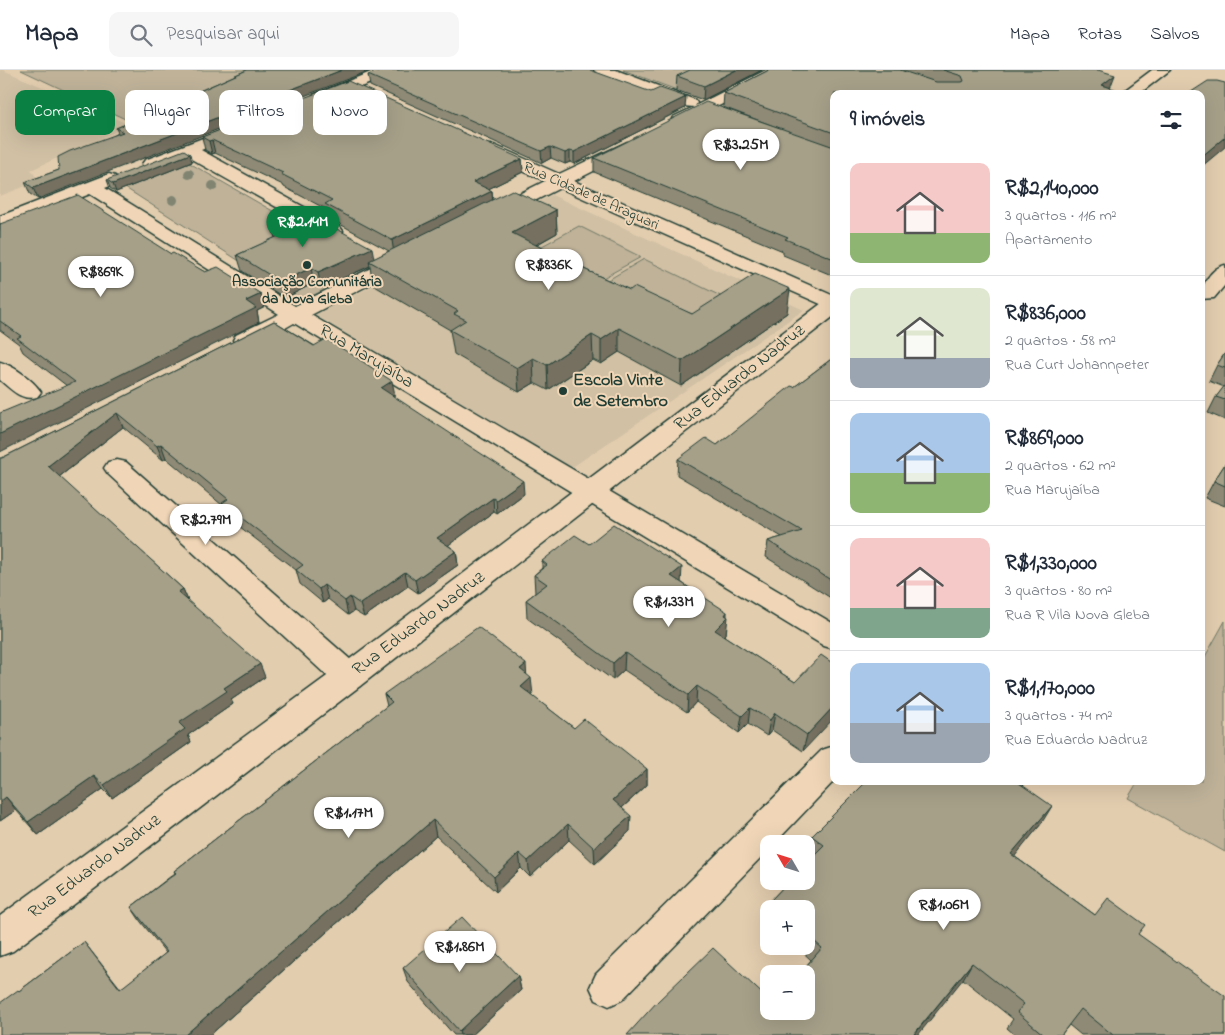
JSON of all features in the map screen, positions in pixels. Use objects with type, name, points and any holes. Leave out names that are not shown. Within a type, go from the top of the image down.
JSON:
[{"type":"street","points":[[305,103],[390,70]]},
{"type":"street","points":[[602,70],[722,115]]},
{"type":"street","points":[[661,130],[778,70]]},
{"type":"street","points":[[1134,90],[1162,70]]},
{"type":"street","points":[[350,85],[360,90]]},
{"type":"street","points":[[0,223],[225,135]]},
{"type":"street","points":[[481,221],[644,138]]},
{"type":"street","name":"Rua Cidade de Araguari","points":[[468,140],[830,303]]},
{"type":"street","points":[[187,150],[351,241]]},
{"type":"street","name":"Rua Marujaíba","points":[[92,187],[294,314],[830,636]]},
{"type":"street","points":[[224,350],[420,251]]},
{"type":"street","points":[[377,255],[394,264]]},
{"type":"street","points":[[1211,295],[1225,271]]},
{"type":"street","name":"Rua Eduardo Nadruz","points":[[2,932],[349,677],[830,308]]},
{"type":"street","points":[[0,368],[29,392]]},
{"type":"street","points":[[117,468],[349,677]]},
{"type":"street","points":[[609,987],[830,764]]},
{"type":"shaded area","points":[[0,70],[3,70],[49,90],[15,90],[15,135],[108,135],[31,170],[39,181],[0,196]]},
{"type":"shaded area","points":[[21,70],[257,70],[209,93],[209,90],[125,90],[125,119],[115,114],[115,90],[64,90]]},
{"type":"shaded area","points":[[623,70],[758,70],[701,99]]},
{"type":"shaded area","points":[[115,119],[125,123],[125,127],[115,132]]},
{"type":"shaded area","points":[[179,157],[370,267],[302,301],[116,182]]},
{"type":"shaded area","name":"Escola Vinte de Setembro","points":[[552,195],[804,310],[571,468],[315,315]]},
{"type":"shaded area","points":[[579,226],[641,257],[592,284],[531,252]]},
{"type":"shaded area","points":[[644,259],[733,302],[685,333],[596,287]]},
{"type":"shaded area","points":[[1225,621],[1225,852],[1128,798],[1136,785],[1205,785],[1205,657]]},
{"type":"building","points":[[247,70],[342,70],[290,90],[219,90],[219,117],[209,121],[209,90],[202,90]]},
{"type":"building","points":[[381,70],[590,70],[651,92],[660,88],[686,97],[574,152],[565,153],[550,147],[541,151],[368,75]]},
{"type":"building","points":[[690,70],[736,70],[704,86],[677,76]]},
{"type":"building","points":[[769,70],[900,70],[936,82],[962,82],[964,81],[962,76],[943,70],[1098,70],[1115,75],[1102,85],[1118,90],[830,90],[830,132],[724,93]]},
{"type":"building","points":[[348,81],[368,90],[325,90]]},
{"type":"building","points":[[1208,81],[1225,83],[1225,137],[1205,154],[1205,90],[1194,90]]},
{"type":"building","points":[[313,94],[313,135],[387,135],[387,98],[522,159],[473,182],[492,191],[392,240],[325,204],[332,200],[281,174],[283,173],[202,137],[219,130],[219,135],[303,135],[303,98]]},
{"type":"building","points":[[706,102],[830,146],[830,257],[785,239],[788,237],[594,158]]},
{"type":"building","points":[[125,124],[125,135],[172,135],[33,188],[25,182],[59,170],[58,157],[123,132],[116,128]]},
{"type":"building","points":[[184,150],[190,154],[113,184],[107,180]]},
{"type":"building","points":[[512,190],[556,210],[512,233],[630,290],[634,287],[692,314],[755,274],[790,289],[682,361],[619,328],[601,340],[592,335],[547,365],[533,358],[517,368],[450,330],[466,320],[454,314],[458,311],[369,261]]},
{"type":"building","points":[[78,195],[171,254],[173,253],[205,272],[218,267],[261,294],[246,301],[256,308],[0,434],[0,413],[75,382],[17,338],[21,336],[0,321],[0,224]]},
{"type":"building","name":"Associação Comunitária da Nova Gleba","points":[[304,211],[372,248],[318,272],[311,268],[281,282],[237,255],[285,233],[272,226]]},
{"type":"building","points":[[274,321],[314,346],[326,339],[351,354],[392,381],[381,388],[523,481],[496,500],[493,498],[437,538],[456,551],[415,580],[405,572],[360,604],[350,597],[345,601],[324,585],[319,589],[296,570],[303,565],[222,503],[228,499],[161,444],[157,446],[117,413],[48,466],[183,589],[178,592],[260,664],[224,688],[227,691],[179,723],[185,729],[104,785],[94,776],[28,822],[6,797],[0,802],[0,458]]},
{"type":"building","points":[[1225,353],[1225,368],[1217,365]]},
{"type":"building","points":[[830,360],[830,580],[768,541],[802,531],[678,459],[706,438],[717,445],[791,386],[794,387]]},
{"type":"building","points":[[1225,385],[1225,400],[1216,397]]},
{"type":"building","points":[[1225,464],[1225,486],[1214,481]]},
{"type":"building","points":[[614,524],[682,567],[671,576],[727,612],[725,615],[728,617],[715,630],[795,682],[821,655],[830,661],[830,710],[807,735],[775,713],[770,720],[750,708],[742,716],[697,686],[688,695],[625,652],[613,663],[526,600],[547,584],[534,575],[547,565],[542,561],[575,535],[589,544]]},
{"type":"building","points":[[478,627],[526,664],[520,669],[531,678],[521,687],[574,728],[584,719],[647,769],[613,800],[631,816],[594,848],[568,824],[528,861],[519,853],[494,877],[433,820],[185,1035],[0,1035],[0,1003],[84,942],[120,989],[167,952],[131,907],[176,873],[174,871],[392,702],[384,694]]},
{"type":"building","points":[[863,785],[1022,785],[1052,806],[1011,854],[1095,915],[1108,898],[1145,925],[1138,934],[1225,996],[1225,1035],[1113,1035],[1081,1009],[1061,1035],[1044,1035],[1017,1012],[1024,1004],[972,963],[915,1035],[627,1035],[657,1002],[713,948],[760,992],[760,1020],[815,1020],[815,965],[807,965],[822,948],[815,942],[815,900],[771,900],[780,890],[815,890],[815,854],[824,845],[813,835]]},
{"type":"building","points":[[462,917],[518,976],[459,1031],[403,968]]},
{"type":"place","name":"Associação Comunitária da Nova Gleba","points":[[307,265]]},
{"type":"place","name":"Escola Vinte de Setembro","points":[[563,391]]}]
